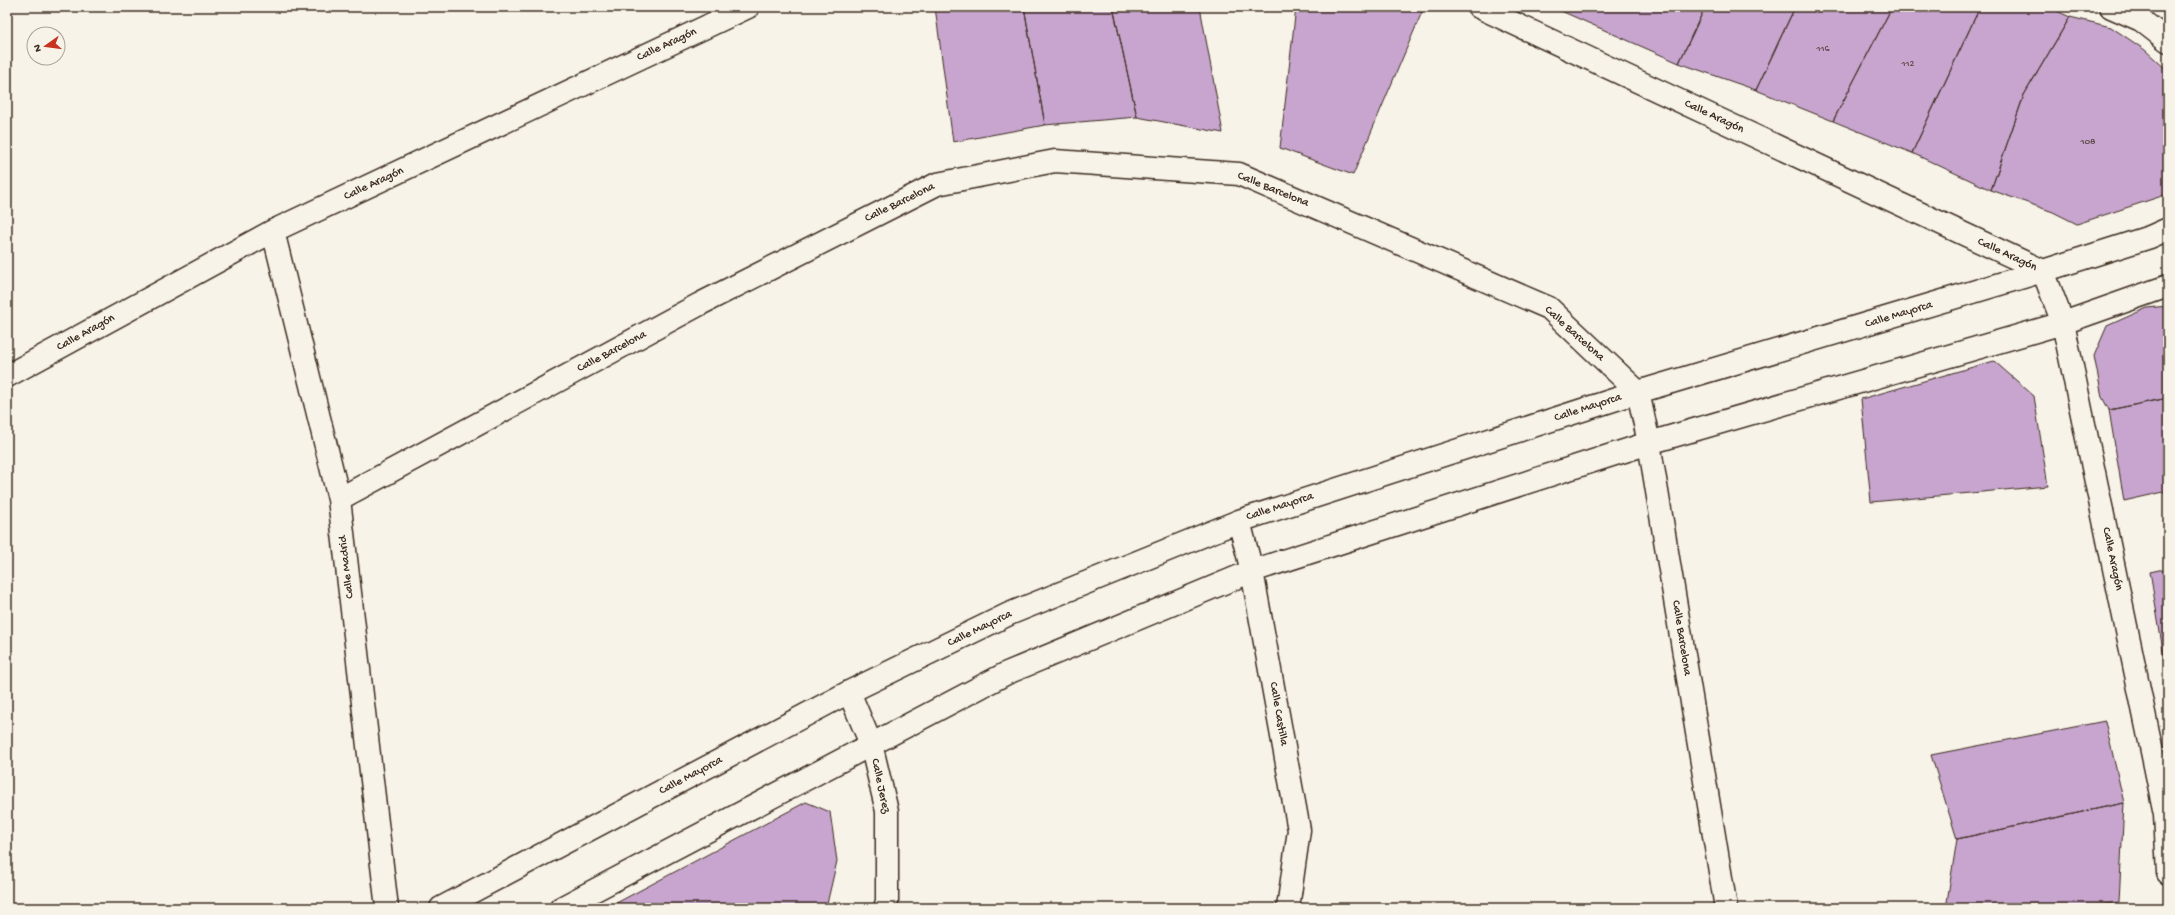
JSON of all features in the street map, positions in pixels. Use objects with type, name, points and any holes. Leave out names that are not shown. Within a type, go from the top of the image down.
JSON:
[{"type":"street","name":"Calle Aragón","points":[[7,376],[273,231],[748,7]]},
{"type":"street","name":"Calle Aragón","points":[[1479,7],[2043,271],[2063,323],[2165,814],[2168,873]]},
{"type":"street","points":[[2111,7],[2141,20],[2168,41]]},
{"type":"street","name":"Calle Barcelona","points":[[339,498],[700,304],[937,184],[1055,161],[1239,174],[1549,308],[1638,392],[1649,443],[1726,908]]},
{"type":"street","name":"Calle Mayorca","points":[[441,908],[849,692],[1009,614],[1239,521],[1638,392],[2043,271],[2150,237],[2168,229]]},
{"type":"street","name":"Calle Madrid","points":[[273,231],[339,498],[388,908]]},
{"type":"street","points":[[561,908],[1007,673],[1252,572],[1649,443],[2063,323],[2168,286]]},
{"type":"street","name":"Calle Castilla","points":[[1239,521],[1252,572],[1299,830],[1288,908]]},
{"type":"street","name":"Calle Jerez","points":[[849,692],[871,744],[887,811],[887,901],[885,908]]},
{"type":"building","points":[[935,7],[1024,7],[1045,125],[953,142]]},
{"type":"building","points":[[1024,7],[1113,7],[1137,117],[1045,125]]},
{"type":"building","points":[[1113,7],[1200,7],[1223,133],[1137,117]]},
{"type":"building","points":[[1296,7],[1406,7],[1422,12],[1353,175],[1280,148]]},
{"type":"building","points":[[1552,7],[1705,7],[1679,63]]},
{"type":"building","points":[[1705,7],[1795,7],[1756,90],[1679,63]]},
{"type":"building","points":[[1795,7],[1892,7],[1833,121],[1756,90]]},
{"type":"building","points":[[1892,7],[1980,7],[1912,153],[1833,121]]},
{"type":"building","points":[[1980,7],[2048,7],[2070,17],[2024,95],[1991,190],[1912,153]]},
{"type":"building","points":[[2070,17],[2111,27],[2145,50],[2168,71],[2168,194],[2077,224],[2053,212],[1991,190],[2024,95]]},
{"type":"building","points":[[2168,306],[2168,398],[2109,410],[2102,397],[2094,356],[2107,326],[2147,308]]},
{"type":"building","points":[[1994,361],[2034,396],[2048,486],[1871,502],[1861,399]]},
{"type":"building","points":[[2168,398],[2168,491],[2124,501],[2109,410]]},
{"type":"building","points":[[2168,568],[2168,656],[2164,657],[2150,572]]},
{"type":"building","points":[[2168,656],[2168,682],[2164,657]]},
{"type":"building","points":[[2105,721],[2124,803],[1957,839],[1931,755]]},
{"type":"building","points":[[806,802],[830,812],[837,861],[826,908],[607,908]]},
{"type":"building","points":[[2124,803],[2119,902],[2080,908],[1946,908],[1957,839]]}]
